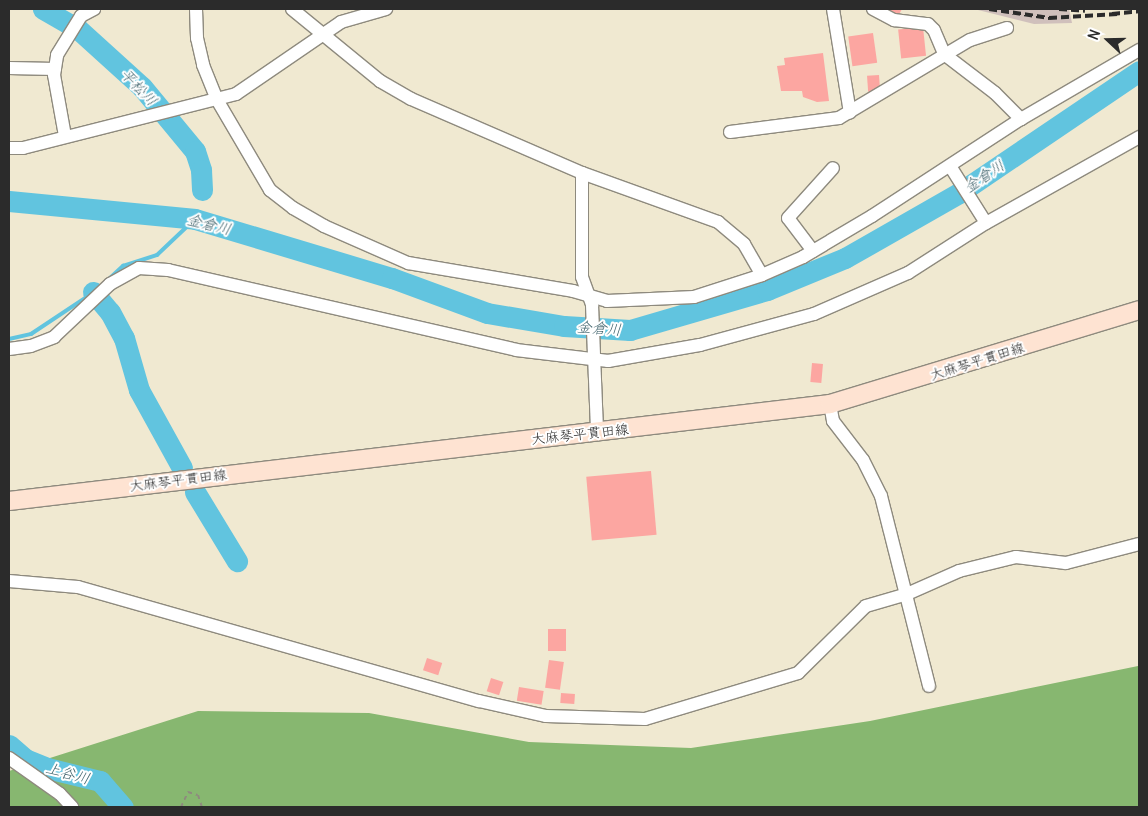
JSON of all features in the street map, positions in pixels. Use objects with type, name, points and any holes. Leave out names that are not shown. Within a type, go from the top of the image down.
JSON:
[{"type":"main road","name":"大麻琴平貫田線","points":[[9,501],[830,404],[1139,310]]},
{"type":"street","points":[[65,136],[55,69],[57,55],[67,34],[81,16],[94,9]]},
{"type":"street","points":[[196,9],[197,38],[203,65],[216,98],[270,190],[324,226],[408,263],[573,291],[592,301],[694,297],[762,275],[813,251],[950,166],[1021,119],[1139,50]]},
{"type":"street","points":[[292,9],[380,81],[411,99],[582,173],[718,222],[744,244],[762,275]]},
{"type":"street","points":[[9,148],[236,94],[342,22],[386,9]]},
{"type":"street","points":[[833,9],[850,113]]},
{"type":"street","points":[[873,9],[894,20],[928,24],[934,30],[944,54],[995,92],[1021,119]]},
{"type":"street","points":[[730,132],[838,118],[850,113],[944,54],[970,40],[1007,28]]},
{"type":"street","points":[[9,68],[55,69]]},
{"type":"street","points":[[9,349],[31,346],[54,337],[110,284],[139,268],[168,270],[516,350],[594,356],[608,361],[700,345],[814,314],[908,273],[986,223],[1139,136]]},
{"type":"street","points":[[950,166],[986,223]]},
{"type":"street","points":[[813,251],[788,218],[833,168]]},
{"type":"street","points":[[582,173],[582,278],[592,301],[596,431]]},
{"type":"street","points":[[830,404],[833,421],[864,460],[881,496],[929,686]]},
{"type":"street","points":[[9,581],[78,587],[479,701],[546,716],[645,719],[798,673],[866,606],[907,594],[959,571],[1016,557],[1066,563],[1139,544]]},
{"type":"street","points":[[9,758],[60,794],[72,807]]},
{"type":"path","points":[[181,807],[188,792],[198,795],[202,807]]},
{"type":"shaded area","points":[[974,9],[1069,9],[1072,23],[1034,24]]},
{"type":"green space","points":[[1138,666],[1139,807],[9,807],[9,771],[198,711],[369,713],[529,742],[691,748],[870,721]]},
{"type":"building","points":[[884,9],[902,9],[898,16]]},
{"type":"building","points":[[923,27],[926,56],[901,58],[898,30]]},
{"type":"building","points":[[873,33],[877,63],[852,66],[848,36]]},
{"type":"building","points":[[823,53],[829,101],[817,102],[803,97],[802,91],[781,91],[777,66],[785,65],[784,58]]},
{"type":"building","points":[[879,75],[880,91],[868,92],[867,76]]},
{"type":"building","points":[[812,363],[823,364],[821,383],[810,382]]},
{"type":"building","points":[[651,471],[657,535],[592,540],[586,477]]},
{"type":"building","points":[[548,629],[566,629],[566,651],[548,651]]},
{"type":"building","points":[[427,658],[442,663],[438,675],[423,670]]},
{"type":"building","points":[[549,660],[564,662],[560,690],[545,688]]},
{"type":"building","points":[[491,678],[503,682],[499,695],[487,691]]},
{"type":"building","points":[[519,687],[544,691],[542,705],[517,701]]},
{"type":"building","points":[[561,693],[575,694],[574,704],[560,703]]},
{"type":"waterway","name":"平松川","points":[[43,9],[78,29],[142,87],[195,151],[201,170],[202,190]]},
{"type":"waterway","name":"金倉川","points":[[9,201],[195,219],[392,278],[487,313],[564,326],[630,330],[767,290],[845,258],[959,193],[1139,71]]},
{"type":"waterway","points":[[110,278],[123,266],[157,255],[195,219]]},
{"type":"waterway","points":[[93,292],[110,312],[124,338],[139,390],[182,468]]},
{"type":"waterway","points":[[9,339],[31,334],[91,294]]},
{"type":"waterway","points":[[195,492],[237,561]]},
{"type":"waterway","name":"上谷川","points":[[9,745],[25,759],[47,768],[100,781],[123,807]]},
{"type":"railway","points":[[989,9],[1049,18],[1118,14]]},
{"type":"railway","points":[[1059,9],[1085,11]]},
{"type":"railway","points":[[1112,14],[1139,11]]}]
